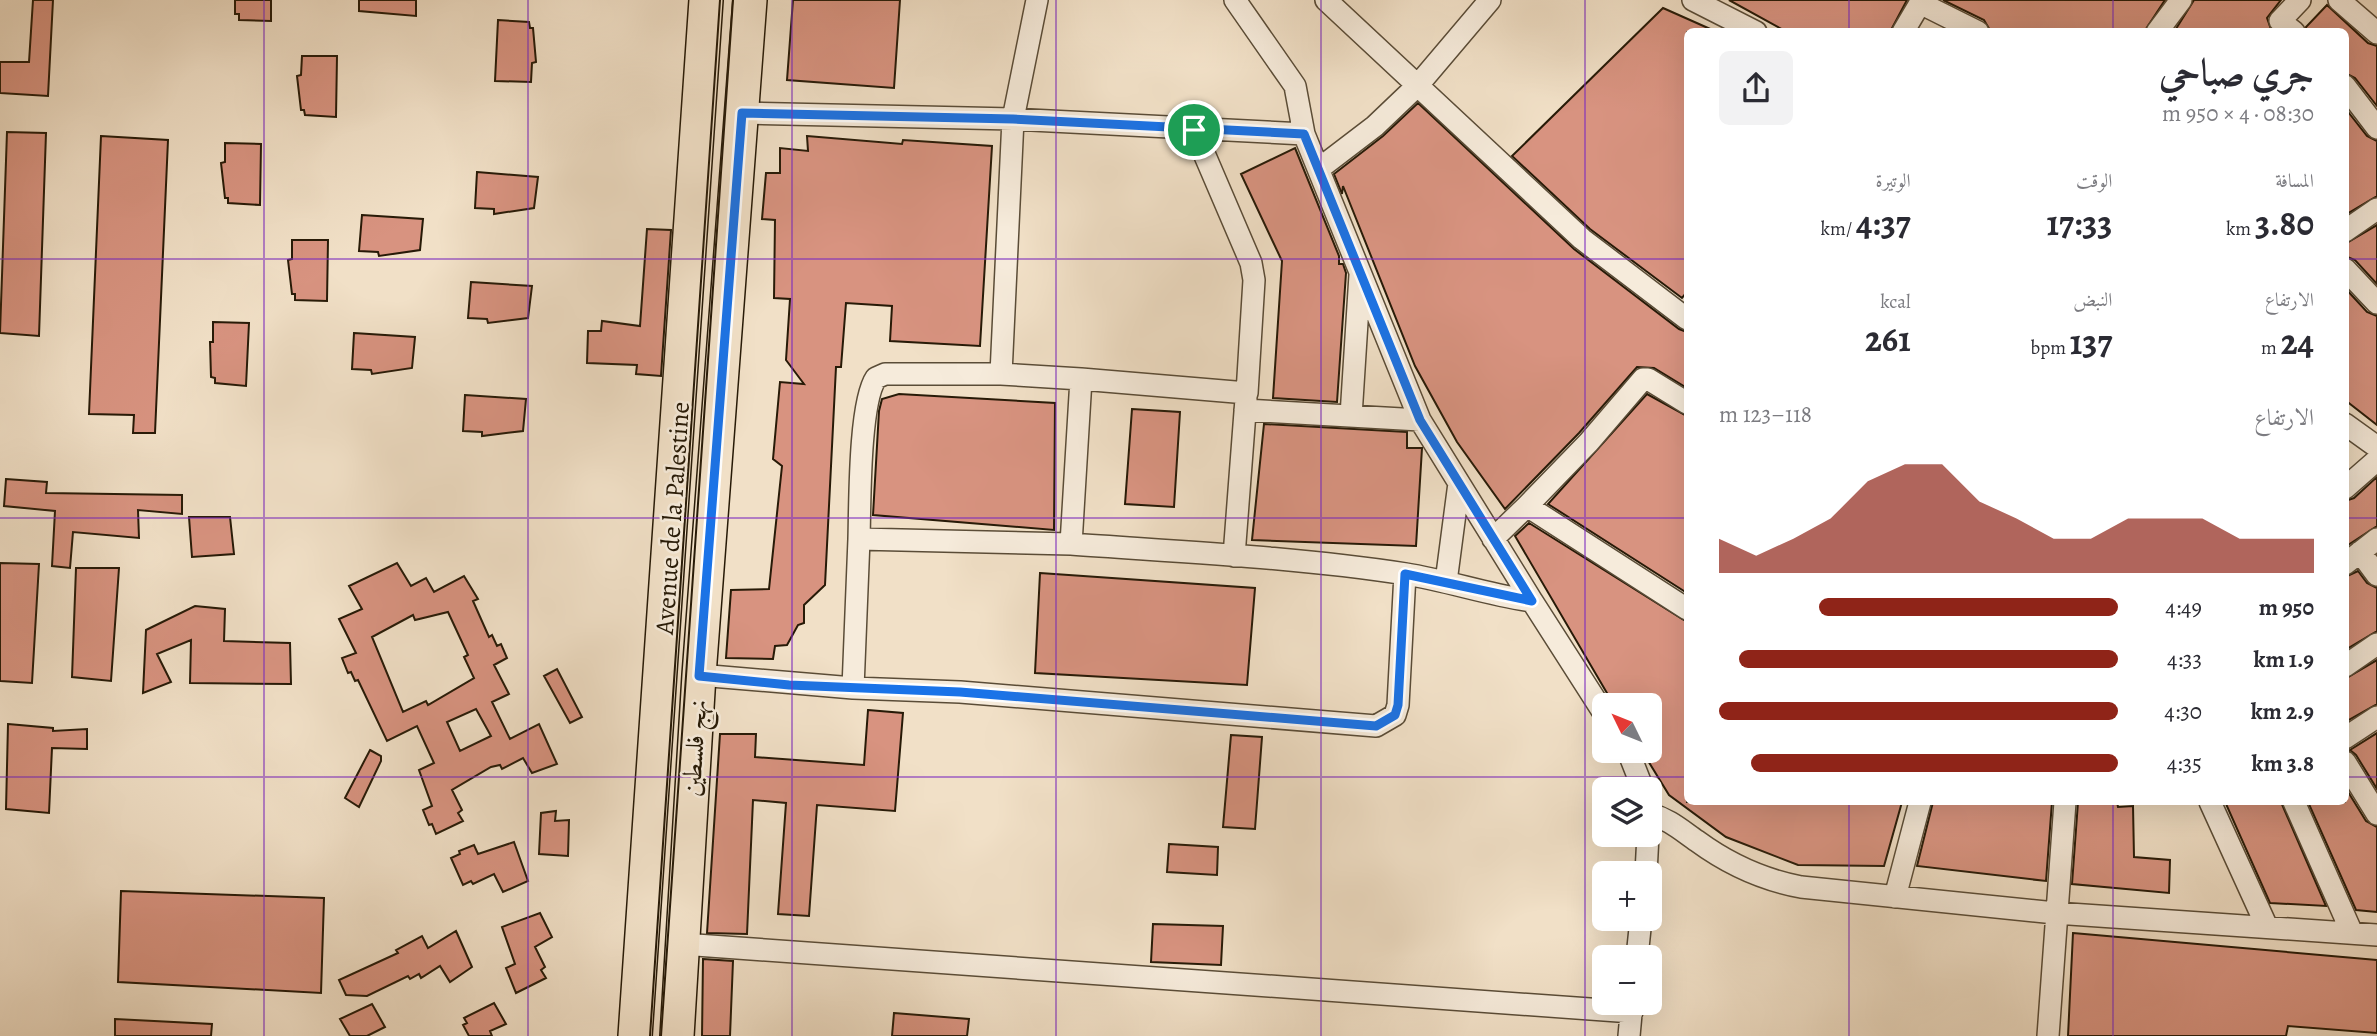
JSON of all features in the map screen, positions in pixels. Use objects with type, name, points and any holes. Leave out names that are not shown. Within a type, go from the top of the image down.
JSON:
[{"type":"main road","name":"Avenue de la Palestine","points":[[635,1036],[706,0]]},
{"type":"main road","name":"نهج فلسطين","points":[[677,1036],[699,676],[750,0]]},
{"type":"street","points":[[1002,374],[1013,119],[1037,0]]},
{"type":"street","points":[[1235,0],[1295,86],[1304,134],[1420,420],[1592,695]]},
{"type":"street","points":[[1326,0],[1582,239],[1683,308]]},
{"type":"street","points":[[1320,168],[1375,126],[1418,85],[1490,0]]},
{"type":"street","points":[[1693,0],[1748,28]]},
{"type":"street","points":[[2160,28],[2181,0]]},
{"type":"street","points":[[2281,28],[2300,0]]},
{"type":"street","points":[[2339,0],[2374,24]]},
{"type":"street","points":[[1905,28],[1921,1],[1971,28]]},
{"type":"street","points":[[2349,91],[2377,128]]},
{"type":"street","points":[[742,113],[1013,119],[1304,134]]},
{"type":"street","points":[[1194,130],[1251,262],[1254,280],[1234,556]]},
{"type":"street","points":[[2349,228],[2377,209]]},
{"type":"street","points":[[1351,416],[1360,269]]},
{"type":"street","points":[[2349,273],[2377,303]]},
{"type":"street","points":[[853,688],[862,446],[871,389],[876,378],[885,374],[1002,374],[1081,379],[1351,416],[1420,420]]},
{"type":"street","points":[[1071,544],[1081,379]]},
{"type":"street","points":[[1493,538],[1589,442],[1643,379],[1648,379],[1684,401]]},
{"type":"street","points":[[2349,427],[2377,447]]},
{"type":"street","points":[[2349,484],[2377,460]]},
{"type":"street","points":[[1446,582],[1460,483]]},
{"type":"street","points":[[1527,506],[1684,607]]},
{"type":"street","points":[[859,539],[1071,544],[1234,556],[1405,574],[1446,582],[1479,593],[1532,601]]},
{"type":"street","points":[[2377,539],[2353,558],[2377,575]]},
{"type":"street","points":[[699,676],[853,688],[960,692],[1376,726],[1395,715],[1398,705],[1405,574]]},
{"type":"street","points":[[2349,663],[2377,644]]},
{"type":"street","points":[[2349,736],[2377,718]]},
{"type":"street","points":[[2349,768],[2377,814]]},
{"type":"street","points":[[1895,897],[1919,805]]},
{"type":"street","points":[[2048,1036],[2065,805]]},
{"type":"street","points":[[2217,805],[2267,928]]},
{"type":"street","points":[[2295,805],[2352,933]]},
{"type":"street","points":[[1662,819],[1677,826],[1722,856],[1783,884],[2055,913],[2377,935]]},
{"type":"street","points":[[682,944],[1592,1004]]},
{"type":"street","points":[[1629,1036],[1631,1015]]},
{"type":"building","points":[[33,0],[53,0],[48,96],[0,93],[0,62],[29,62]]},
{"type":"building","points":[[235,0],[271,0],[271,21],[239,20],[239,14],[235,14]]},
{"type":"building","points":[[359,0],[416,0],[416,16],[359,11]]},
{"type":"building","points":[[793,0],[900,0],[894,88],[787,80]]},
{"type":"building","points":[[1729,0],[1907,0],[1892,28],[1780,28]]},
{"type":"building","points":[[1943,0],[2165,0],[2147,28],[1989,28],[1984,20]]},
{"type":"building","points":[[2194,0],[2281,0],[2267,18],[2271,28],[2176,28]]},
{"type":"building","points":[[2327,5],[2368,43],[2377,46],[2377,106],[2355,78],[2349,75],[2349,28],[2306,27]]},
{"type":"building","points":[[1663,8],[1708,28],[1684,28],[1682,298],[1590,229],[1512,156]]},
{"type":"building","points":[[498,20],[529,22],[530,28],[533,28],[536,62],[532,63],[531,82],[495,81]]},
{"type":"building","points":[[302,56],[337,56],[336,117],[305,115],[304,110],[301,110],[297,76],[301,75]]},
{"type":"building","points":[[1418,103],[1574,249],[1684,331],[1684,386],[1654,368],[1637,367],[1579,433],[1505,509],[1457,442],[1415,366],[1343,186],[1342,194],[1334,174],[1383,136]]},
{"type":"building","points":[[2349,113],[2367,136],[2377,141],[2377,196],[2349,213]]},
{"type":"building","points":[[7,132],[46,133],[39,336],[0,333]]},
{"type":"building","points":[[101,136],[168,140],[155,433],[133,433],[134,415],[89,414]]},
{"type":"building","points":[[807,136],[902,144],[903,140],[992,146],[980,346],[890,341],[892,306],[846,303],[841,367],[836,367],[825,585],[804,605],[804,623],[798,625],[787,645],[775,646],[773,659],[726,658],[731,590],[769,589],[782,466],[773,459],[780,382],[804,384],[786,360],[790,299],[774,298],[775,220],[762,219],[766,173],[780,173],[780,148],[808,151]]},
{"type":"building","points":[[225,143],[261,144],[260,205],[228,203],[228,198],[225,198],[221,163],[225,162]]},
{"type":"building","points":[[1295,148],[1339,256],[1339,264],[1343,264],[1346,273],[1337,402],[1273,398],[1282,261],[1241,174]]},
{"type":"building","points":[[477,172],[538,177],[534,208],[494,214],[494,209],[475,208]]},
{"type":"building","points":[[362,215],[423,219],[420,250],[379,256],[378,252],[359,251]]},
{"type":"building","points":[[2377,225],[2377,284],[2355,260],[2349,258],[2349,242]]},
{"type":"building","points":[[647,229],[671,230],[661,376],[636,374],[637,365],[587,363],[588,331],[601,331],[602,321],[640,326]]},
{"type":"building","points":[[292,240],[328,240],[327,301],[295,300],[288,260],[292,259]]},
{"type":"building","points":[[471,282],[532,286],[528,318],[488,323],[487,319],[468,318]]},
{"type":"building","points":[[2349,292],[2367,312],[2377,316],[2377,425],[2349,403]]},
{"type":"building","points":[[213,322],[249,323],[246,386],[215,383],[215,378],[211,377],[210,342],[213,342]]},
{"type":"building","points":[[354,333],[415,337],[412,368],[372,374],[371,370],[352,369]]},
{"type":"building","points":[[899,394],[1055,403],[1054,530],[873,515],[879,411],[882,399]]},
{"type":"building","points":[[1647,394],[1684,414],[1684,591],[1548,504]]},
{"type":"building","points":[[465,395],[526,399],[523,431],[482,436],[482,432],[463,431]]},
{"type":"building","points":[[1132,409],[1180,412],[1174,507],[1125,504]]},
{"type":"building","points":[[1264,424],[1407,432],[1407,448],[1422,448],[1416,546],[1252,540]]},
{"type":"building","points":[[2377,477],[2377,526],[2349,544],[2349,500]]},
{"type":"building","points":[[6,479],[47,482],[46,493],[182,495],[182,514],[138,510],[139,538],[73,532],[70,568],[52,566],[55,511],[4,506]]},
{"type":"building","points":[[189,517],[230,517],[234,554],[192,557]]},
{"type":"building","points":[[1529,523],[1684,620],[1684,805],[1901,805],[1884,866],[1798,865],[1726,837],[1669,795],[1662,784],[1662,777],[1658,777],[1649,763],[1662,763],[1662,693],[1607,693],[1515,536]]},
{"type":"building","points":[[0,563],[39,564],[32,683],[0,681]]},
{"type":"building","points":[[397,563],[411,586],[426,578],[434,592],[464,576],[478,599],[473,601],[489,637],[492,635],[497,646],[501,644],[507,658],[494,665],[509,694],[492,702],[510,739],[539,724],[557,764],[532,773],[523,758],[502,769],[500,765],[491,767],[452,790],[462,810],[458,813],[463,821],[436,834],[423,810],[432,806],[419,770],[434,763],[417,726],[387,741],[358,680],[355,681],[351,672],[348,673],[342,658],[356,653],[339,619],[362,609],[349,586]],"holes":[[[448,612],[468,655],[464,657],[474,678],[428,705],[426,701],[403,712],[372,637],[413,615],[415,620]],[[476,709],[491,736],[460,751],[447,722]]]},
{"type":"building","points":[[76,568],[119,568],[111,681],[72,677]]},
{"type":"building","points":[[2358,571],[2367,583],[2377,588],[2377,631],[2349,648],[2349,575]]},
{"type":"building","points":[[1040,573],[1255,588],[1247,685],[1035,673]]},
{"type":"building","points":[[195,606],[225,609],[224,641],[290,643],[291,684],[190,683],[191,640],[157,654],[171,682],[143,693],[146,630]]},
{"type":"building","points":[[2377,660],[2377,704],[2349,720],[2349,677]]},
{"type":"building","points":[[557,669],[582,717],[570,723],[544,676]]},
{"type":"building","points":[[868,710],[903,713],[895,811],[817,805],[809,916],[778,914],[786,803],[753,800],[747,934],[707,933],[720,734],[756,734],[755,757],[864,765]]},
{"type":"building","points":[[8,724],[53,728],[53,731],[87,729],[87,749],[52,748],[49,813],[6,809]]},
{"type":"building","points":[[2377,733],[2377,789],[2350,750]]},
{"type":"building","points":[[1231,735],[1262,737],[1255,829],[1223,827]]},
{"type":"building","points":[[370,750],[381,756],[381,761],[359,807],[345,798]]},
{"type":"building","points":[[2349,793],[2366,821],[2377,827],[2377,912],[2356,910],[2309,805],[2349,805]]},
{"type":"building","points":[[1932,805],[2052,805],[2046,881],[1917,866]]},
{"type":"building","points":[[2078,805],[2133,806],[2134,857],[2170,860],[2169,893],[2072,884]]},
{"type":"building","points":[[2226,805],[2282,805],[2326,906],[2270,903]]},
{"type":"building","points":[[556,811],[555,821],[569,820],[568,856],[539,854],[541,813]]},
{"type":"building","points":[[514,842],[528,881],[503,892],[494,874],[473,884],[471,881],[463,885],[451,858],[460,854],[459,851],[474,845],[478,854]]},
{"type":"building","points":[[1169,844],[1218,847],[1217,875],[1167,872]]},
{"type":"building","points":[[121,891],[324,898],[321,993],[118,982]]},
{"type":"building","points":[[540,913],[552,937],[535,947],[545,967],[541,970],[546,978],[516,993],[506,968],[515,964],[502,927]]},
{"type":"building","points":[[1153,924],[1223,926],[1221,965],[1151,962]]},
{"type":"building","points":[[456,931],[472,967],[450,982],[440,966],[421,978],[419,974],[410,979],[408,976],[367,996],[346,995],[339,980],[398,953],[396,950],[422,936],[428,948]]},
{"type":"building","points":[[2073,933],[2377,960],[2377,1033],[2288,1026],[2286,1036],[2068,1036]]},
{"type":"building","points":[[703,959],[733,961],[730,1036],[702,1036]]},
{"type":"building","points":[[494,1003],[506,1024],[490,1031],[492,1036],[469,1036],[463,1025],[467,1023],[464,1018]]},
{"type":"building","points":[[372,1004],[385,1027],[367,1036],[350,1036],[340,1019]]},
{"type":"building","points":[[894,1013],[969,1019],[967,1036],[892,1036]]},
{"type":"building","points":[[115,1019],[212,1024],[211,1036],[115,1036]]},
{"type":"tram line","points":[[650,1036],[720,0]]},
{"type":"tram line","points":[[661,1036],[733,0]]},
{"type":"route","points":[[742,113],[1013,119],[1194,130],[1304,134],[1420,420],[1532,601],[1479,593],[1446,582],[1405,574],[1398,705],[1395,715],[1376,726],[960,692],[789,685],[699,676],[742,113]]}]
